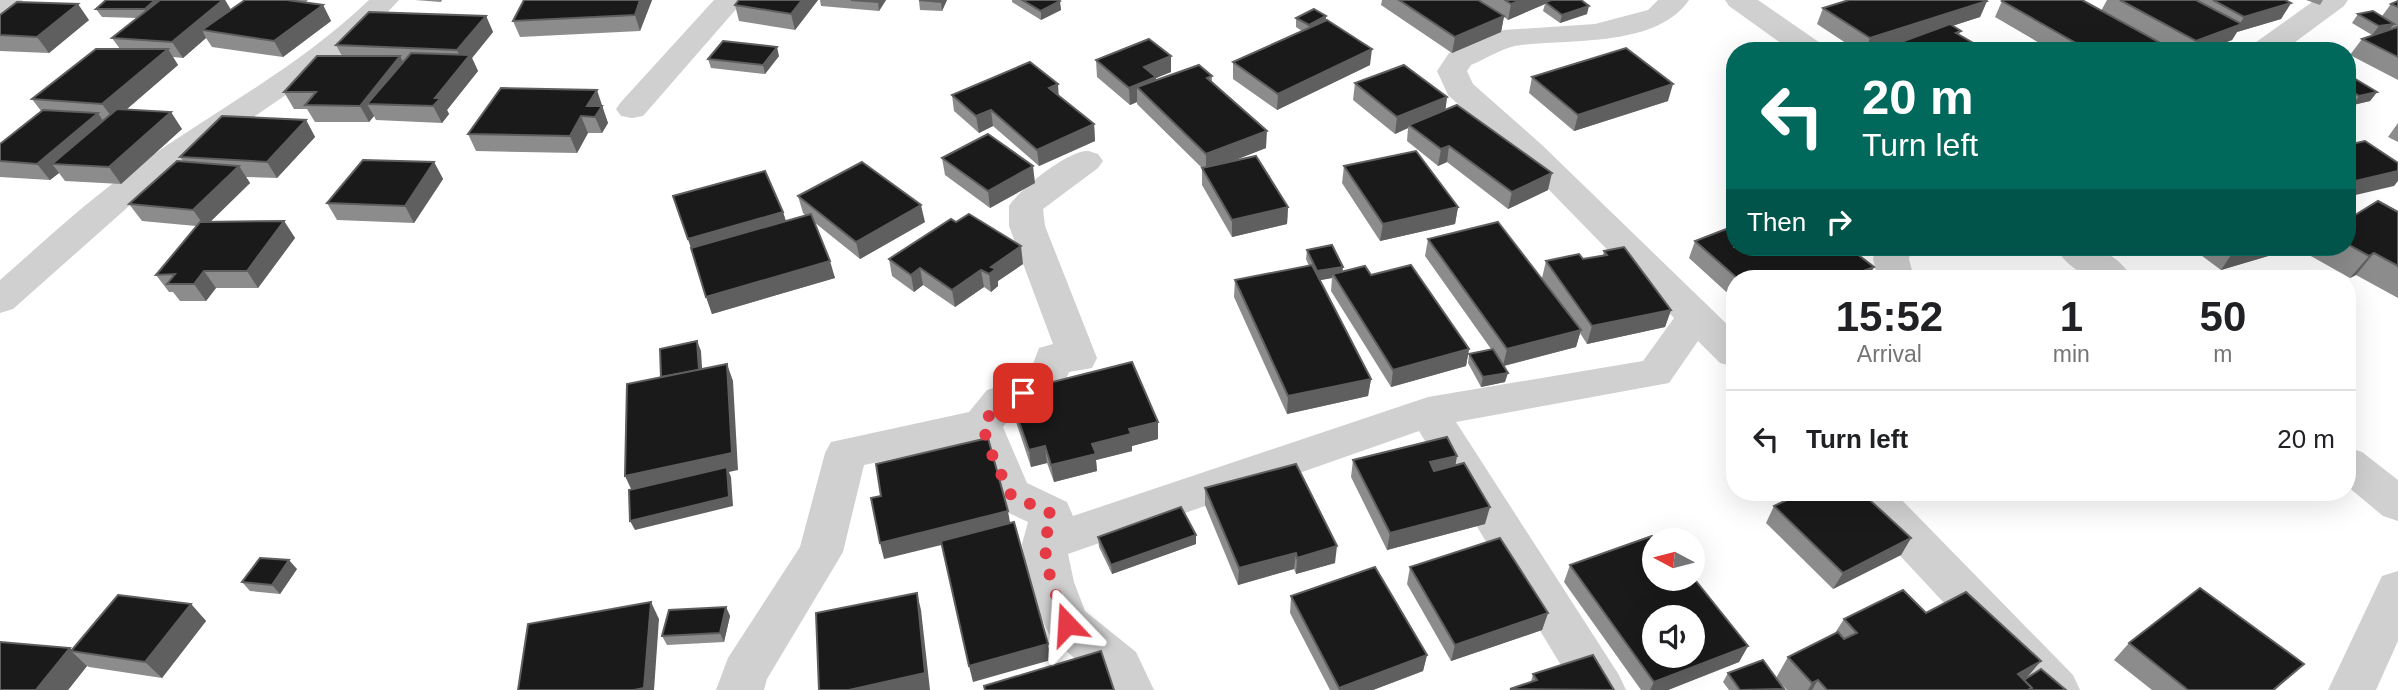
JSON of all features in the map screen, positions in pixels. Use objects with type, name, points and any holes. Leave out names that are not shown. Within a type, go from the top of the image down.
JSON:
[{"type":"street","points":[[0,6],[9,0]]},
{"type":"street","points":[[0,300],[153,170],[300,70],[364,23],[385,0]]},
{"type":"street","points":[[632,109],[730,0]]},
{"type":"street","points":[[1675,0],[1658,16],[1596,33],[1513,36],[1460,59],[1452,71],[1459,88],[1550,168],[1726,346]]},
{"type":"street","points":[[1739,0],[1799,42]]},
{"type":"street","points":[[2276,42],[2334,0]]},
{"type":"street","points":[[740,690],[746,673],[821,552],[846,453],[982,425],[1001,400],[1045,386],[1053,358],[1078,358],[1027,226],[1026,206],[1043,190],[1086,161]]},
{"type":"street","points":[[2085,256],[2103,270]]},
{"type":"street","points":[[1044,544],[1428,412],[1655,373],[1695,317]]},
{"type":"street","points":[[1428,412],[1602,690]]},
{"type":"street","points":[[982,425],[1011,495],[1052,514],[1044,544],[1051,582],[1067,624],[1119,667],[1130,690]]},
{"type":"street","points":[[2356,470],[2398,504]]},
{"type":"street","points":[[1876,501],[2056,690]]},
{"type":"street","points":[[2352,690],[2398,590]]},
{"type":"building","points":[[106,0],[155,0],[145,9],[96,9]]},
{"type":"building","points":[[160,0],[223,0],[172,42],[112,38]]},
{"type":"building","points":[[245,0],[287,0],[323,5],[274,41],[202,30]]},
{"type":"building","points":[[524,0],[640,0],[635,15],[513,21]]},
{"type":"building","points":[[739,0],[802,0],[791,14],[735,5]]},
{"type":"building","points":[[1022,0],[1059,0],[1060,1],[1041,11]]},
{"type":"building","points":[[1399,0],[1478,0],[1504,16],[1455,37]]},
{"type":"building","points":[[1505,0],[1521,0],[1511,4]]},
{"type":"building","points":[[1581,0],[1589,6],[1562,15],[1545,2]]},
{"type":"building","points":[[1849,0],[1987,1],[1870,38],[1823,8]]},
{"type":"building","points":[[2082,0],[2159,42],[2074,42],[2002,1]]},
{"type":"building","points":[[2120,0],[2196,0],[2242,24],[2196,41]]},
{"type":"building","points":[[2213,0],[2285,0],[2291,3],[2244,17]]},
{"type":"building","points":[[17,2],[78,4],[37,37],[0,35],[0,15]]},
{"type":"building","points":[[1314,9],[1326,16],[1309,25],[1296,18]]},
{"type":"building","points":[[2373,11],[2394,24],[2379,26],[2358,14]]},
{"type":"building","points":[[369,12],[486,16],[457,50],[336,45]]},
{"type":"building","points":[[1327,20],[1372,49],[1278,94],[1233,62]]},
{"type":"building","points":[[1950,24],[1961,31],[1956,33],[1972,42],[1901,42]]},
{"type":"building","points":[[2398,27],[2398,57],[2362,39]]},
{"type":"building","points":[[1149,39],[1171,56],[1144,67],[1156,77],[1129,88],[1096,60]]},
{"type":"building","points":[[723,41],[777,47],[763,65],[708,59]]},
{"type":"building","points":[[1626,48],[1673,84],[1578,115],[1532,77]]},
{"type":"building","points":[[96,49],[168,49],[102,104],[32,99]]},
{"type":"building","points":[[411,53],[470,55],[435,98],[441,98],[433,106],[367,104]]},
{"type":"building","points":[[317,56],[400,56],[360,106],[305,105],[316,92],[284,92]]},
{"type":"building","points":[[1030,62],[1058,84],[1049,88],[1094,124],[1037,150],[991,110],[976,116],[952,95]]},
{"type":"building","points":[[1199,65],[1212,76],[1207,78],[1267,131],[1206,154],[1137,87]]},
{"type":"building","points":[[1404,65],[1447,97],[1397,117],[1355,83]]},
{"type":"building","points":[[2356,79],[2377,92],[2359,96],[2356,94]]},
{"type":"building","points":[[501,88],[597,90],[587,106],[602,106],[595,117],[581,116],[570,136],[468,134]]},
{"type":"building","points":[[1457,105],[1552,173],[1512,192],[1449,146],[1441,149],[1409,125]]},
{"type":"building","points":[[117,109],[171,112],[109,167],[52,164]]},
{"type":"building","points":[[43,110],[98,113],[37,164],[0,161],[0,144]]},
{"type":"building","points":[[222,116],[306,120],[267,162],[180,157]]},
{"type":"building","points":[[988,134],[1033,166],[988,191],[942,158]]},
{"type":"building","points":[[2365,141],[2398,163],[2398,171],[2356,181],[2356,143]]},
{"type":"building","points":[[1416,151],[1458,207],[1383,224],[1344,166]]},
{"type":"building","points":[[1256,156],[1288,207],[1232,220],[1202,168]]},
{"type":"building","points":[[363,160],[434,162],[405,206],[327,203]]},
{"type":"building","points":[[177,161],[239,166],[193,210],[129,204]]},
{"type":"building","points":[[862,162],[921,205],[856,242],[798,196]]},
{"type":"building","points":[[765,171],[783,212],[688,239],[673,196]]},
{"type":"building","points":[[2378,201],[2398,212],[2398,266],[2374,253],[2369,256],[2356,249],[2356,214]]},
{"type":"building","points":[[811,214],[830,261],[706,297],[691,248]]},
{"type":"building","points":[[969,214],[1021,246],[991,267],[996,269],[989,274],[981,270],[952,290],[920,268],[911,275],[889,259],[951,219],[956,222]]},
{"type":"building","points":[[284,221],[247,271],[204,271],[194,284],[167,284],[175,274],[156,275],[200,222]]},
{"type":"building","points":[[1498,222],[1581,330],[1507,349],[1428,239]]},
{"type":"building","points":[[1726,229],[1726,256],[1860,256],[1874,267],[1866,270],[1728,270],[1695,241]]},
{"type":"building","points":[[1332,245],[1343,267],[1317,271],[1307,250]]},
{"type":"building","points":[[1624,247],[1671,310],[1592,326],[1546,261],[1579,254],[1583,259],[1607,255],[1604,251]]},
{"type":"building","points":[[1312,265],[1371,379],[1288,396],[1235,280]]},
{"type":"building","points":[[1411,265],[1469,349],[1393,370],[1333,274],[1365,266],[1371,275]]},
{"type":"building","points":[[697,341],[699,370],[661,377],[660,349]]},
{"type":"building","points":[[1493,349],[1508,373],[1483,377],[1469,354]]},
{"type":"building","points":[[1132,362],[1158,422],[1129,429],[1131,434],[1092,444],[1096,454],[1051,465],[1045,446],[1029,450],[1009,393]]},
{"type":"building","points":[[727,364],[732,453],[625,476],[627,384]]},
{"type":"building","points":[[1447,437],[1457,456],[1430,462],[1434,471],[1464,463],[1490,507],[1390,533],[1353,460]]},
{"type":"building","points":[[988,438],[1008,511],[880,543],[871,498],[881,496],[876,464]]},
{"type":"building","points":[[1296,464],[1337,546],[1297,558],[1296,553],[1239,568],[1205,488]]},
{"type":"building","points":[[727,467],[729,497],[630,521],[629,490]]},
{"type":"building","points":[[1785,501],[1871,501],[1911,538],[1843,573],[1774,506]]},
{"type":"building","points":[[1181,507],[1196,535],[1111,565],[1098,537]]},
{"type":"building","points":[[1014,522],[1048,644],[969,666],[941,541]]},
{"type":"building","points":[[1500,538],[1548,613],[1455,645],[1410,567]]},
{"type":"building","points":[[1642,540],[1642,592],[1704,591],[1748,646],[1705,662],[1705,605],[1642,605],[1642,665],[1570,565]]},
{"type":"building","points":[[260,558],[289,560],[272,585],[242,582]]},
{"type":"building","points":[[1375,567],[1427,655],[1339,688],[1291,596]]},
{"type":"building","points":[[2200,588],[2304,664],[2273,690],[2188,690],[2129,643]]},
{"type":"building","points":[[1903,590],[1926,613],[1966,592],[2041,661],[2018,674],[2032,688],[1827,690],[1818,680],[1812,683],[1788,657],[1838,632],[1844,639],[1857,633],[1844,619]]},
{"type":"building","points":[[917,593],[925,673],[849,690],[819,690],[816,613]]},
{"type":"building","points":[[118,595],[191,604],[145,662],[71,651]]},
{"type":"building","points":[[651,602],[644,688],[518,690],[528,624]]},
{"type":"building","points":[[726,607],[720,633],[662,636],[669,610]]},
{"type":"building","points":[[0,642],[70,648],[36,690],[0,690]]},
{"type":"building","points":[[1101,651],[1114,690],[985,690],[984,686]]},
{"type":"building","points":[[1593,655],[1614,690],[1510,689],[1537,680],[1533,674]]},
{"type":"building","points":[[1763,660],[1784,689],[1740,690],[1728,673]]},
{"type":"building","points":[[1644,668],[1691,668],[1654,682]]},
{"type":"building","points":[[2041,669],[2066,690],[2030,690],[2032,688],[2024,680]]},
{"type":"route","points":[[1023,393],[1001,400],[982,425],[1011,495],[1052,514],[1044,544],[1051,582],[1067,624]]}]
